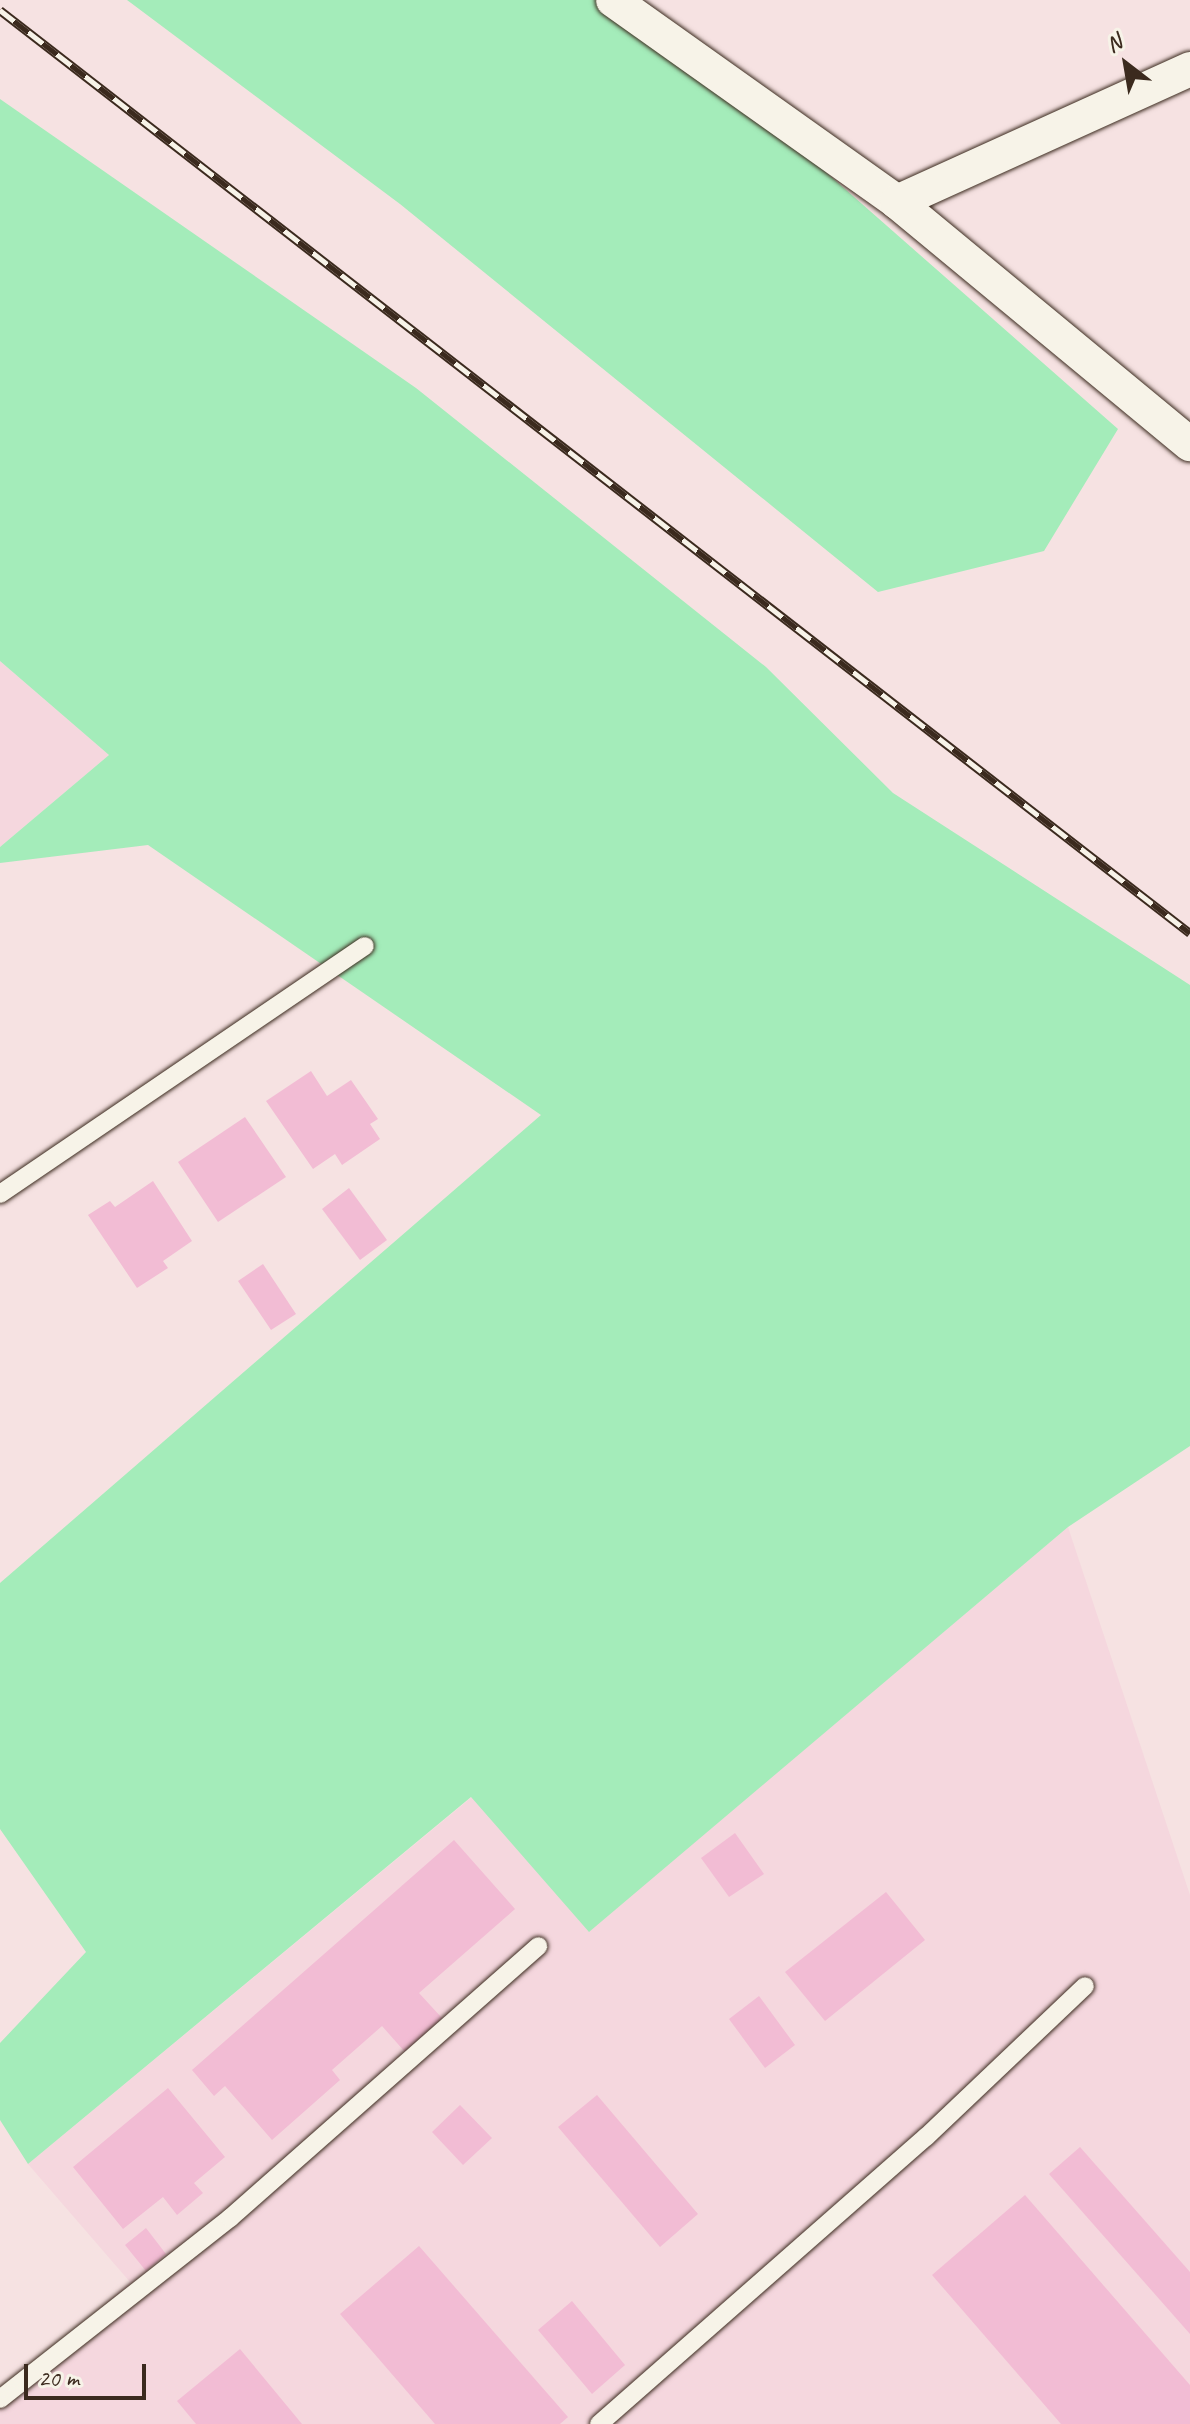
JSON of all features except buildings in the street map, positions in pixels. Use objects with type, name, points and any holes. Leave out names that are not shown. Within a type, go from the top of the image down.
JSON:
[{"type":"street","points":[[613,0],[897,202],[1190,444]]},
{"type":"street","points":[[897,202],[1190,69]]},
{"type":"lane","points":[[0,1194],[365,946]]},
{"type":"lane","points":[[0,2399],[230,2218],[538,1946]]},
{"type":"lane","points":[[599,2424],[926,2137],[1085,1986]]},
{"type":"shaded area","points":[[0,661],[109,755],[0,847]]},
{"type":"shaded area","points":[[1068,1527],[1190,1895],[1190,2424],[0,2424],[0,2395],[130,2282],[28,2164],[472,1797],[589,1931]]},
{"type":"green space","points":[[127,0],[630,0],[1118,429],[1044,551],[878,592],[400,204]]},
{"type":"green space","points":[[0,99],[416,388],[766,667],[893,793],[1190,985],[1190,1446],[1068,1527],[589,1932],[471,1797],[28,2164],[0,2120],[0,2043],[86,1952],[0,1829],[0,1583],[541,1115],[148,845],[0,863],[0,847],[109,755],[0,661]]},
{"type":"railway","points":[[0,10],[1190,933]]}]
